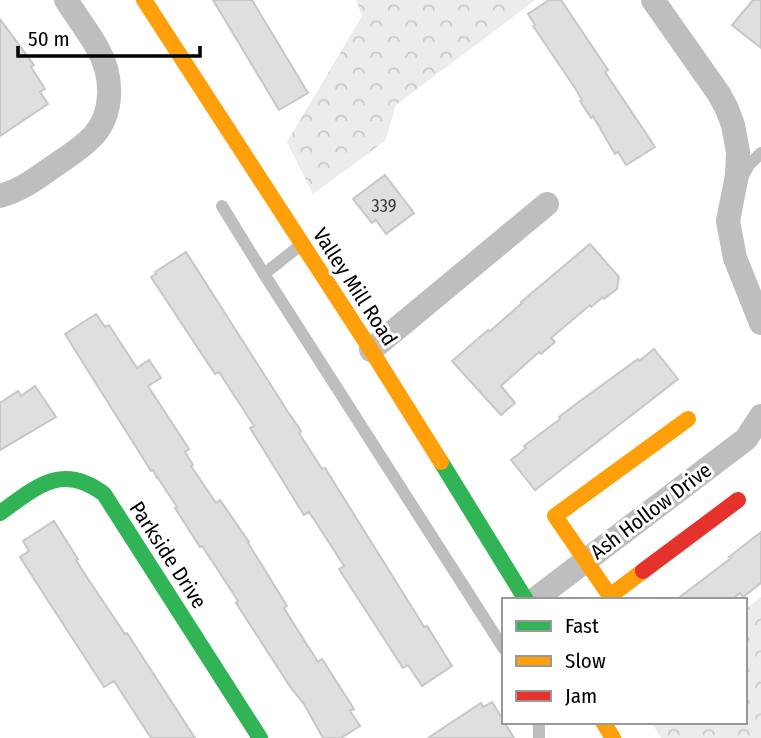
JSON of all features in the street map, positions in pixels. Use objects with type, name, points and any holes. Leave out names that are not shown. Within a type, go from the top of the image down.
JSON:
[{"type":"street","points":[[0,196],[19,191],[81,147],[94,135],[104,119],[110,94],[107,73],[99,51],[66,0]]},
{"type":"street","name":"Valley Mill Road","points":[[144,0],[303,243],[525,598]]},
{"type":"street","points":[[653,0],[719,94],[733,125],[738,152],[737,175],[728,221],[736,258],[761,323]]},
{"type":"street","points":[[371,350],[547,204]]},
{"type":"street","name":"Ash Hollow Drive","points":[[537,598],[746,439],[761,416]]},
{"type":"street","points":[[688,419],[555,516],[610,596],[738,500]]},
{"type":"street","name":"Parkside Drive","points":[[0,513],[43,484],[57,479],[74,479],[90,484],[104,494],[260,738]]},
{"type":"lane","points":[[734,192],[749,165],[761,153]]},
{"type":"lane","points":[[222,205],[502,646]]},
{"type":"lane","points":[[264,274],[303,243]]},
{"type":"green space","points":[[356,0],[535,0],[396,105],[385,141],[313,194],[287,142],[362,16]]},
{"type":"green space","points":[[761,597],[761,738],[661,738],[652,724],[747,724],[747,608]]},
{"type":"building","points":[[213,0],[252,0],[308,93],[279,110]]},
{"type":"building","points":[[549,0],[561,0],[655,147],[626,165],[618,152],[615,154],[533,26],[535,25],[528,14]]},
{"type":"building","points":[[753,0],[761,0],[761,48],[732,25]]},
{"type":"building","points":[[0,19],[34,65],[31,67],[45,89],[40,92],[48,104],[0,136]]},
{"type":"building","points":[[385,175],[414,213],[386,234],[376,220],[372,223],[353,199]]},
{"type":"building","points":[[590,244],[619,277],[617,289],[591,307],[590,305],[551,338],[555,342],[541,354],[539,352],[501,386],[515,403],[501,415],[452,361]]},
{"type":"building","points":[[186,252],[301,431],[299,433],[322,469],[325,468],[424,627],[427,626],[452,666],[422,686],[408,665],[403,668],[339,569],[344,566],[309,512],[304,515],[250,428],[254,426],[219,372],[215,374],[151,277]]},
{"type":"building","points":[[96,314],[105,327],[109,325],[137,368],[149,360],[161,378],[148,386],[189,449],[185,452],[193,465],[191,466],[216,503],[220,500],[249,542],[287,606],[284,608],[292,621],[318,662],[322,659],[354,709],[350,711],[360,726],[341,738],[323,738],[304,704],[236,603],[238,601],[202,546],[200,547],[65,334]]},
{"type":"building","points":[[654,349],[678,379],[535,490],[511,460],[526,448],[524,446],[560,419],[559,417]]},
{"type":"building","points":[[35,386],[56,417],[0,450],[0,403],[18,391],[21,396]]},
{"type":"building","points":[[54,521],[88,579],[125,634],[127,633],[195,738],[151,738],[114,681],[104,687],[20,557],[29,551],[23,541]]},
{"type":"building","points":[[761,532],[761,583],[743,597],[740,593],[734,598],[679,598],[731,558],[729,557]]},
{"type":"building","points":[[492,702],[502,718],[502,724],[505,724],[514,738],[428,738],[481,703],[483,707]]},
{"type":"traffic: fast","points":[[441,462],[525,598]]},
{"type":"traffic: fast","points":[[0,513],[38,487],[62,479],[75,480],[104,494],[260,738]]},
{"type":"traffic: slow","points":[[144,0],[441,462]]},
{"type":"traffic: slow","points":[[643,571],[610,596],[555,516],[688,419]]},
{"type":"traffic: slow","points":[[604,724],[613,738]]},
{"type":"traffic: jam","points":[[643,571],[738,500]]}]
